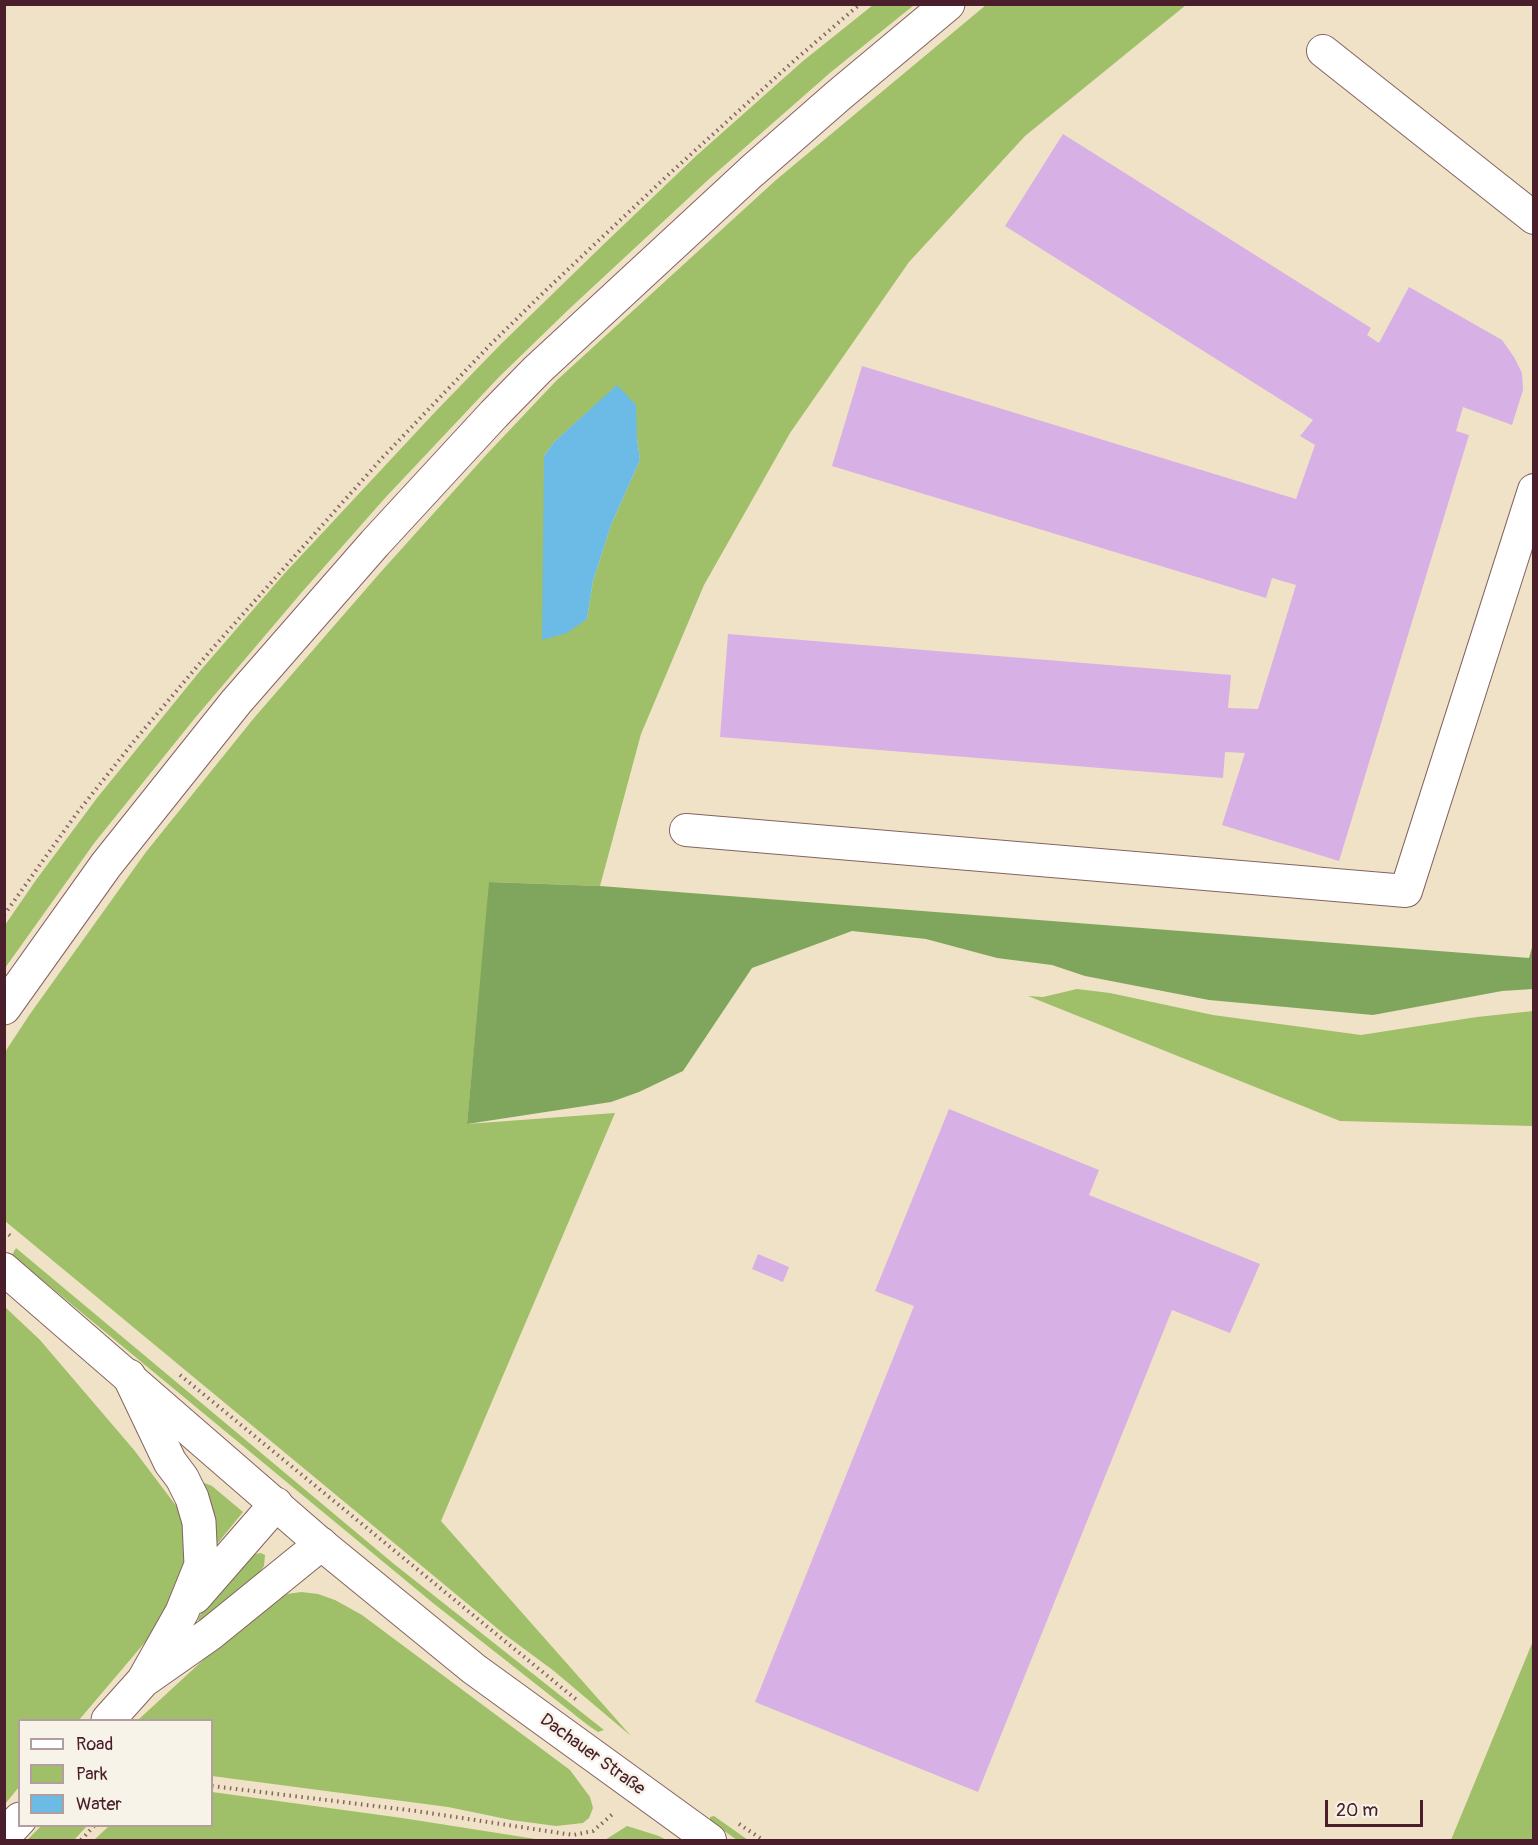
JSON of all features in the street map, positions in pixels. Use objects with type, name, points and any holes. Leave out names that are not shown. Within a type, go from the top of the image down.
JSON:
[{"type":"highway","points":[[4,1008],[106,865],[236,702],[375,543],[494,414],[537,370],[751,172],[948,4]]},
{"type":"highway","points":[[109,1719],[143,1681],[182,1612],[201,1565],[199,1522],[192,1498],[182,1478],[170,1462],[129,1376]]},
{"type":"highway","points":[[182,1612],[276,1504]]},
{"type":"highway","points":[[143,1681],[210,1634],[321,1544]]},
{"type":"highway","points":[[4,1836],[18,1821]]},
{"type":"street","points":[[1323,51],[1533,218]]},
{"type":"street","points":[[686,830],[1406,891],[1533,490]]},
{"type":"street","name":"Dachauer Straße","points":[[4,1269],[321,1544],[474,1669],[710,1840]]},
{"type":"path","points":[[4,915],[77,813],[135,740],[211,650],[383,457],[543,293],[778,74],[860,4]]},
{"type":"path","points":[[4,1231],[14,1239]]},
{"type":"path","points":[[179,1374],[583,1705]]},
{"type":"path","points":[[213,1786],[416,1811],[573,1835],[593,1831],[641,1791]]},
{"type":"path","points":[[81,1840],[93,1827]]},
{"type":"green space","points":[[873,5],[914,5],[831,72],[709,179],[499,377],[385,498],[195,718],[95,842],[5,968],[5,925],[36,880],[97,798],[200,671],[284,574],[436,411],[606,242],[696,156],[803,61]]},
{"type":"green space","points":[[986,5],[1186,5],[1025,136],[909,262],[790,433],[704,585],[641,734],[600,886],[490,882],[467,1124],[615,1113],[441,1521],[631,1736],[554,1671],[504,1634],[5,1221],[5,1052],[146,852],[254,718],[379,574],[556,381],[776,180]],"holes":[[[617,386],[637,439],[640,460],[611,525],[593,581],[587,619],[544,456],[554,442]]]},
{"type":"green space","points":[[489,882],[600,886],[1529,958],[1533,944],[1533,989],[1502,991],[1373,1015],[1209,1000],[1085,976],[1052,965],[997,958],[926,939],[852,931],[752,968],[683,1071],[639,1092],[611,1102],[467,1124]]},
{"type":"green space","points":[[1077,989],[1110,993],[1213,1015],[1361,1035],[1533,1011],[1533,1126],[1340,1121],[1028,996],[1043,997]]},
{"type":"green space","points":[[16,1248],[394,1564],[604,1730],[598,1732],[589,1726],[433,1603],[12,1255]]},
{"type":"green space","points":[[5,1307],[40,1340],[134,1450],[180,1511],[189,1553],[162,1618],[146,1641],[80,1719],[18,1719],[18,1788],[5,1804]]},
{"type":"green space","points":[[202,1482],[212,1486],[243,1512],[217,1544],[214,1516]]},
{"type":"green space","points":[[255,1554],[265,1555],[264,1566],[258,1575],[203,1621],[199,1621],[203,1610],[243,1563]]},
{"type":"green space","points":[[301,1592],[318,1594],[335,1600],[362,1615],[570,1770],[590,1797],[593,1808],[589,1818],[583,1823],[556,1826],[511,1820],[448,1807],[213,1776],[213,1719],[139,1719],[226,1639],[272,1602],[287,1594]]},
{"type":"green space","points":[[1533,1641],[1533,1840],[1451,1840]]},
{"type":"green space","points":[[213,1792],[542,1840],[94,1840],[108,1827],[213,1827]]},
{"type":"green space","points":[[714,1816],[748,1840],[737,1840],[710,1821],[710,1817]]},
{"type":"green space","points":[[627,1826],[659,1836],[666,1840],[605,1840]]},
{"type":"green space","points":[[40,1827],[86,1827],[74,1840],[27,1840]]},
{"type":"water","points":[[617,385],[636,405],[640,460],[611,525],[593,581],[587,619],[567,633],[542,640],[544,456],[554,442]]},
{"type":"building","points":[[1063,134],[1371,328],[1367,335],[1379,343],[1409,287],[1502,340],[1522,373],[1523,390],[1512,425],[1463,407],[1456,431],[1469,435],[1339,861],[1222,825],[1245,753],[1225,752],[1223,778],[720,737],[728,634],[1231,675],[1228,708],[1258,709],[1296,585],[1272,578],[1266,598],[832,466],[862,366],[1296,499],[1315,445],[1300,436],[1313,420],[1005,226]]},
{"type":"building","points":[[949,1109],[1099,1170],[1089,1195],[1260,1264],[1230,1333],[1172,1310],[978,1792],[755,1702],[914,1306],[875,1291]]},
{"type":"building","points":[[758,1254],[789,1267],[783,1282],[752,1269]]}]
